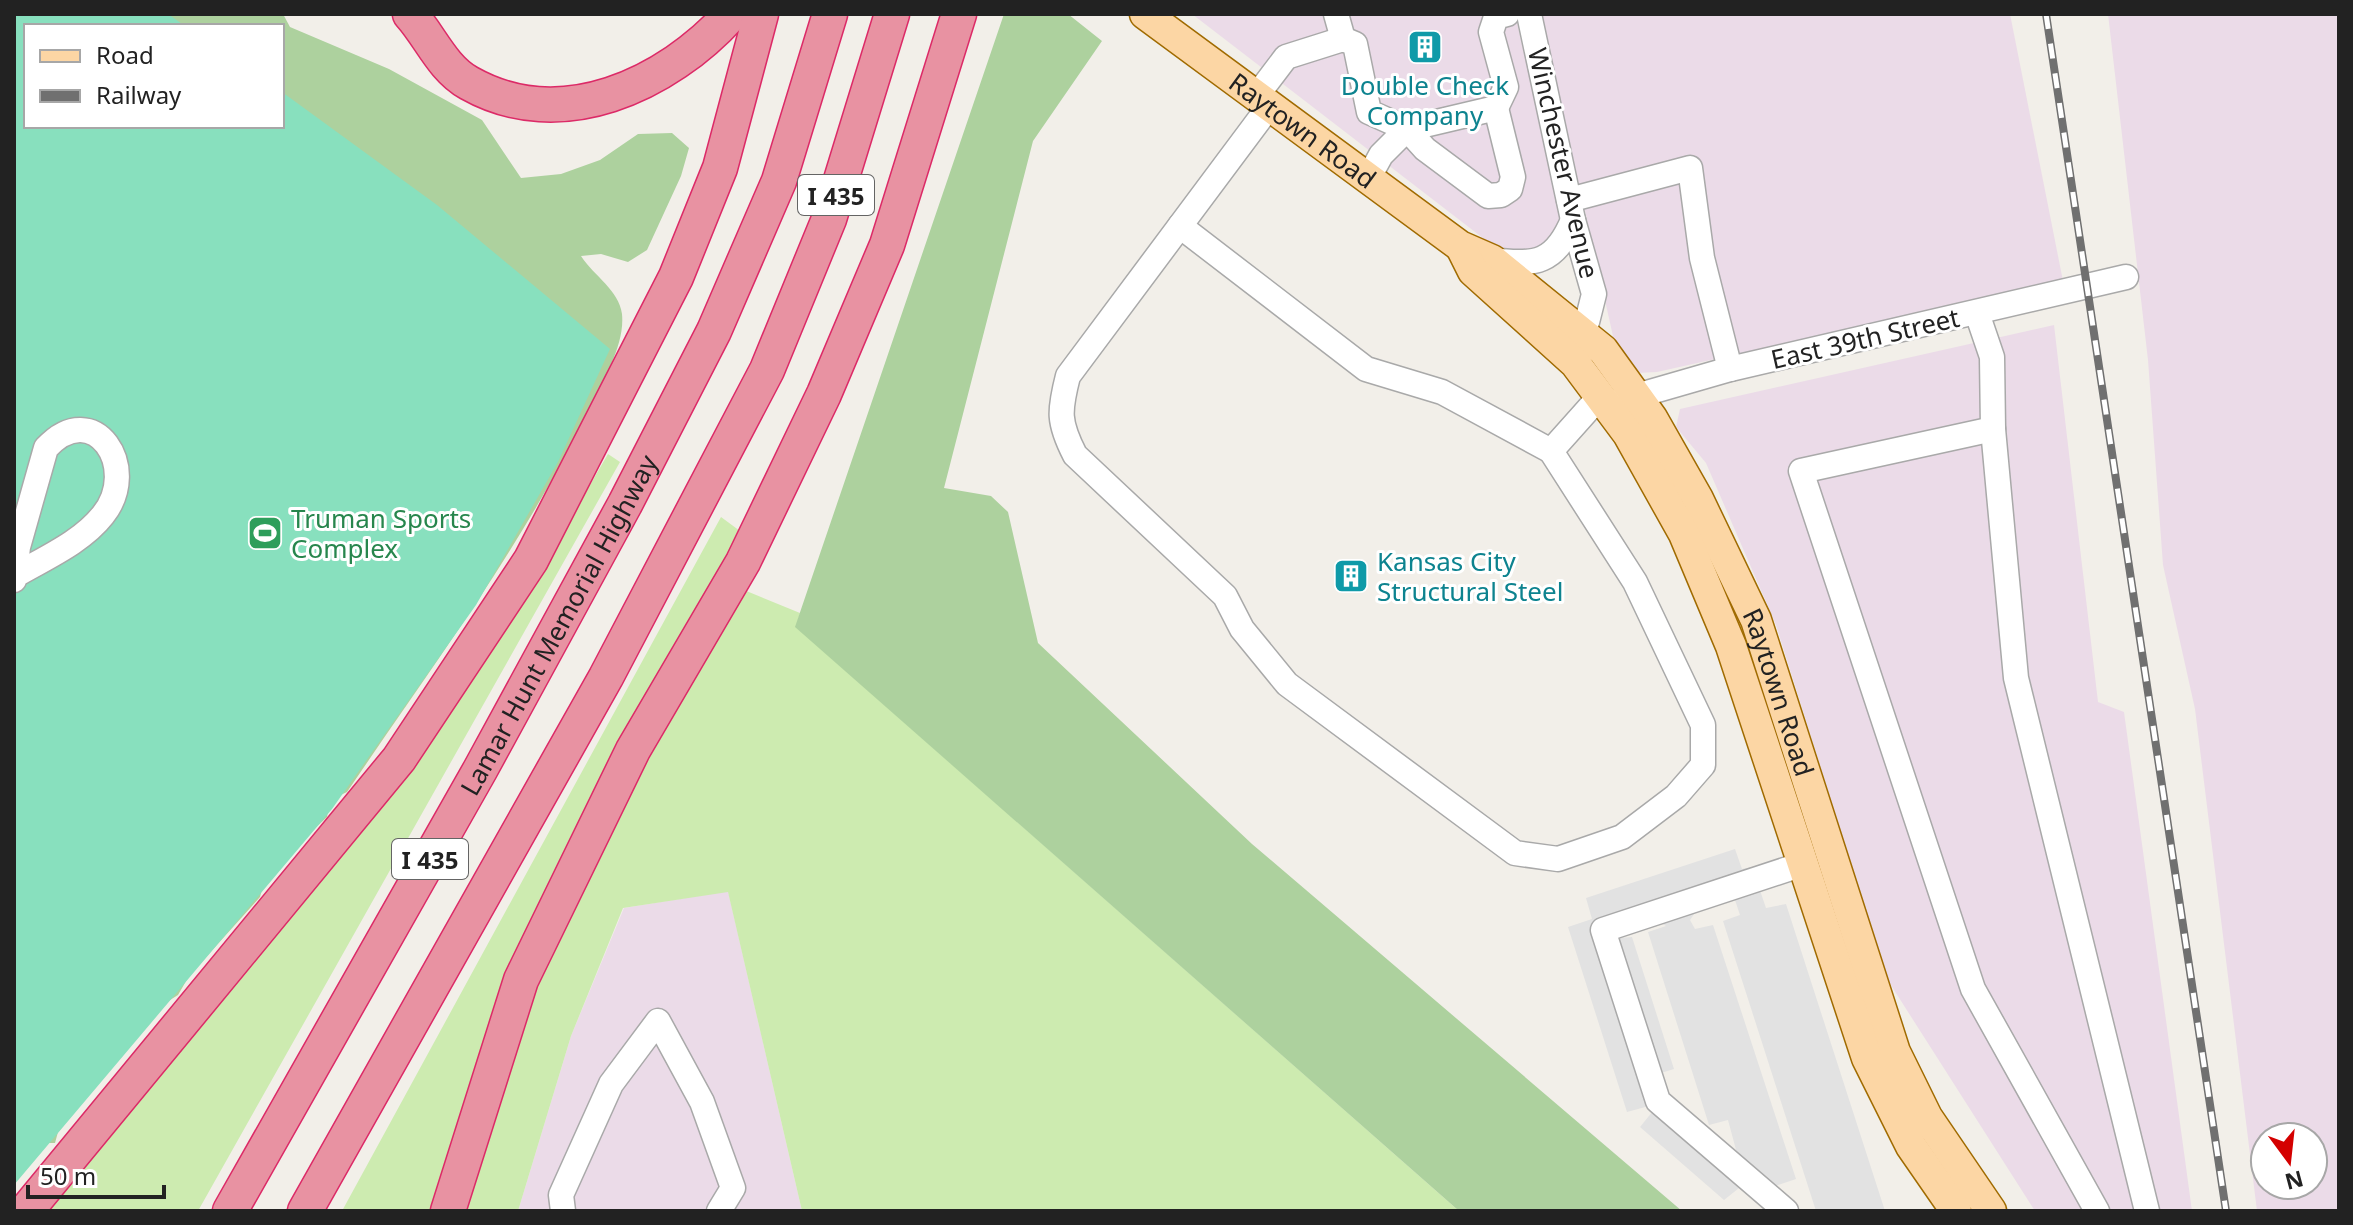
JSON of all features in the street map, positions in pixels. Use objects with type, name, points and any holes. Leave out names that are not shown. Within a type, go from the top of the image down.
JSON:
[{"type":"highway","points":[[412,15],[445,63],[468,82],[507,99],[545,104],[586,102],[621,92],[664,71],[705,42],[731,14]]},
{"type":"highway","points":[[14,1207],[34,1200],[399,759],[531,560],[676,277],[720,168],[761,14]]},
{"type":"highway","name":"Lamar Hunt Memorial Highway","points":[[230,1211],[480,770],[625,504],[714,331],[779,181],[830,14]]},
{"type":"highway","name":"I 435","points":[[305,1211],[552,774],[767,370],[829,219],[892,14]]},
{"type":"highway","points":[[448,1211],[521,980],[633,750],[743,562],[824,394],[887,245],[959,14]]},
{"type":"main road","name":"Raytown Road","points":[[1145,14],[1265,99],[1460,246],[1492,260],[1571,340],[1604,400],[1658,484],[1704,577],[1803,864],[1881,1057],[1911,1146],[1956,1211]]},
{"type":"main road","name":"Raytown Road","points":[[1460,246],[1473,271],[1571,340],[1603,350],[1637,396],[1726,550],[1756,620],[1795,741],[1881,1057],[1927,1117],[1991,1211]]},
{"type":"main road","points":[[1765,749],[1795,741]]},
{"type":"street","points":[[1336,14],[1343,39]]},
{"type":"street","points":[[1180,226],[1366,369],[1442,392],[1551,451],[1635,582],[1703,725],[1703,765],[1676,796],[1622,837],[1558,859],[1515,853],[1287,684],[1242,629],[1225,596],[1075,455],[1063,433],[1059,410],[1068,376],[1180,226],[1265,99],[1286,57],[1343,39],[1355,44],[1369,112],[1407,129],[1425,149],[1488,196],[1501,195],[1510,189],[1513,177],[1496,108],[1506,87],[1491,32],[1496,17],[1507,14]]},
{"type":"street","name":"Winchester Avenue","points":[[1529,14],[1571,210],[1594,294],[1587,322],[1571,340]]},
{"type":"street","points":[[1369,177],[1381,155],[1407,129],[1496,108]]},
{"type":"street","points":[[1492,260],[1524,265],[1546,258],[1562,245],[1571,210],[1690,168],[1702,258],[1730,369]]},
{"type":"street","name":"East 39th Street","points":[[1604,400],[1637,396],[1730,369],[2126,277]]},
{"type":"street","points":[[1977,313],[1992,357],[1993,429],[2016,678],[2147,1211]]},
{"type":"street","points":[[1551,451],[1604,400]]},
{"type":"street","points":[[1993,429],[1801,471],[1973,989],[2097,1211]]},
{"type":"street","points":[[70,432],[89,432],[104,439],[117,463],[116,487],[105,514],[88,531],[15,578],[18,547],[46,448],[55,439],[70,432]]},
{"type":"street","points":[[1786,1211],[1658,1101],[1603,930],[1803,864]]},
{"type":"street","points":[[563,1211],[561,1195],[611,1084],[658,1021],[702,1102],[733,1188],[719,1211]]},
{"type":"shaded area","points":[[1192,14],[1515,14],[1561,216],[1554,235],[1537,249],[1516,252],[1492,245]]},
{"type":"shaded area","points":[[1541,14],[2010,14],[2063,281],[1657,372],[1636,373],[1617,354]]},
{"type":"shaded area","points":[[2108,14],[2339,14],[2339,1211],[2257,1211],[2256,1201],[2329,1201],[2329,1121],[2249,1121],[2249,1146],[2195,709],[2163,565],[2148,360]]},
{"type":"shaded area","points":[[2054,325],[2098,702],[2124,712],[2192,1211],[2035,1211],[1887,979],[1776,625],[1706,463],[1676,427],[1680,409]]},
{"type":"shaded area","points":[[1735,849],[1742,869],[1752,867],[1766,908],[1786,904],[1885,1211],[1816,1211],[1723,921],[1740,915],[1735,900],[1696,911],[1690,920],[1695,929],[1713,925],[1796,1179],[1778,1185],[1756,1200],[1739,1188],[1724,1200],[1640,1127],[1653,1111],[1649,1106],[1627,1112],[1568,927],[1592,919],[1586,898]],"holes":[[[1661,923],[1666,926],[1648,932],[1709,1125],[1728,1120],[1736,1150],[1668,1093],[1661,1073],[1674,1069],[1632,937],[1619,938]]]},
{"type":"shaded area","points":[[728,891],[802,1211],[518,1211],[571,1036],[624,908]]},
{"type":"green space","points":[[14,14],[283,14],[290,27],[389,69],[482,120],[521,178],[561,174],[600,160],[638,134],[672,133],[689,148],[681,176],[647,250],[628,262],[601,254],[581,256],[620,305],[620,338],[607,373],[565,456],[507,555],[347,792],[330,800],[327,817],[266,874],[260,897],[189,976],[178,995],[162,1005],[58,1132],[55,1143],[42,1143],[282,128],[284,128],[284,24],[24,24]]},
{"type":"green space","name":"Truman Sports Complex","points":[[14,14],[168,14],[182,24],[24,24],[24,128],[284,128],[284,93],[437,205],[610,349],[558,462],[476,605],[332,809],[14,1185]]},
{"type":"green space","points":[[1004,14],[1068,14],[1102,41],[1033,141],[944,488],[991,496],[1008,512],[1038,643],[1252,844],[1682,1211],[1459,1211],[795,627]]},
{"type":"green space","points":[[608,454],[620,462],[198,1211],[42,1211],[516,612]]},
{"type":"green space","points":[[721,517],[740,531],[658,680],[507,982],[473,1074],[431,1211],[342,1211]]},
{"type":"green space","points":[[744,590],[800,613],[796,627],[1459,1211],[802,1211],[728,892],[623,908],[571,1036],[518,1211],[465,1211],[509,1048],[616,807]]},
{"type":"railway","points":[[2046,14],[2226,1211]]},
{"type":"place","name":"Double Check Company","points":[[1425,47]]},
{"type":"place","name":"Truman Sports Complex","points":[[265,533]]},
{"type":"place","name":"Kansas City Structural Steel","points":[[1351,576]]}]
